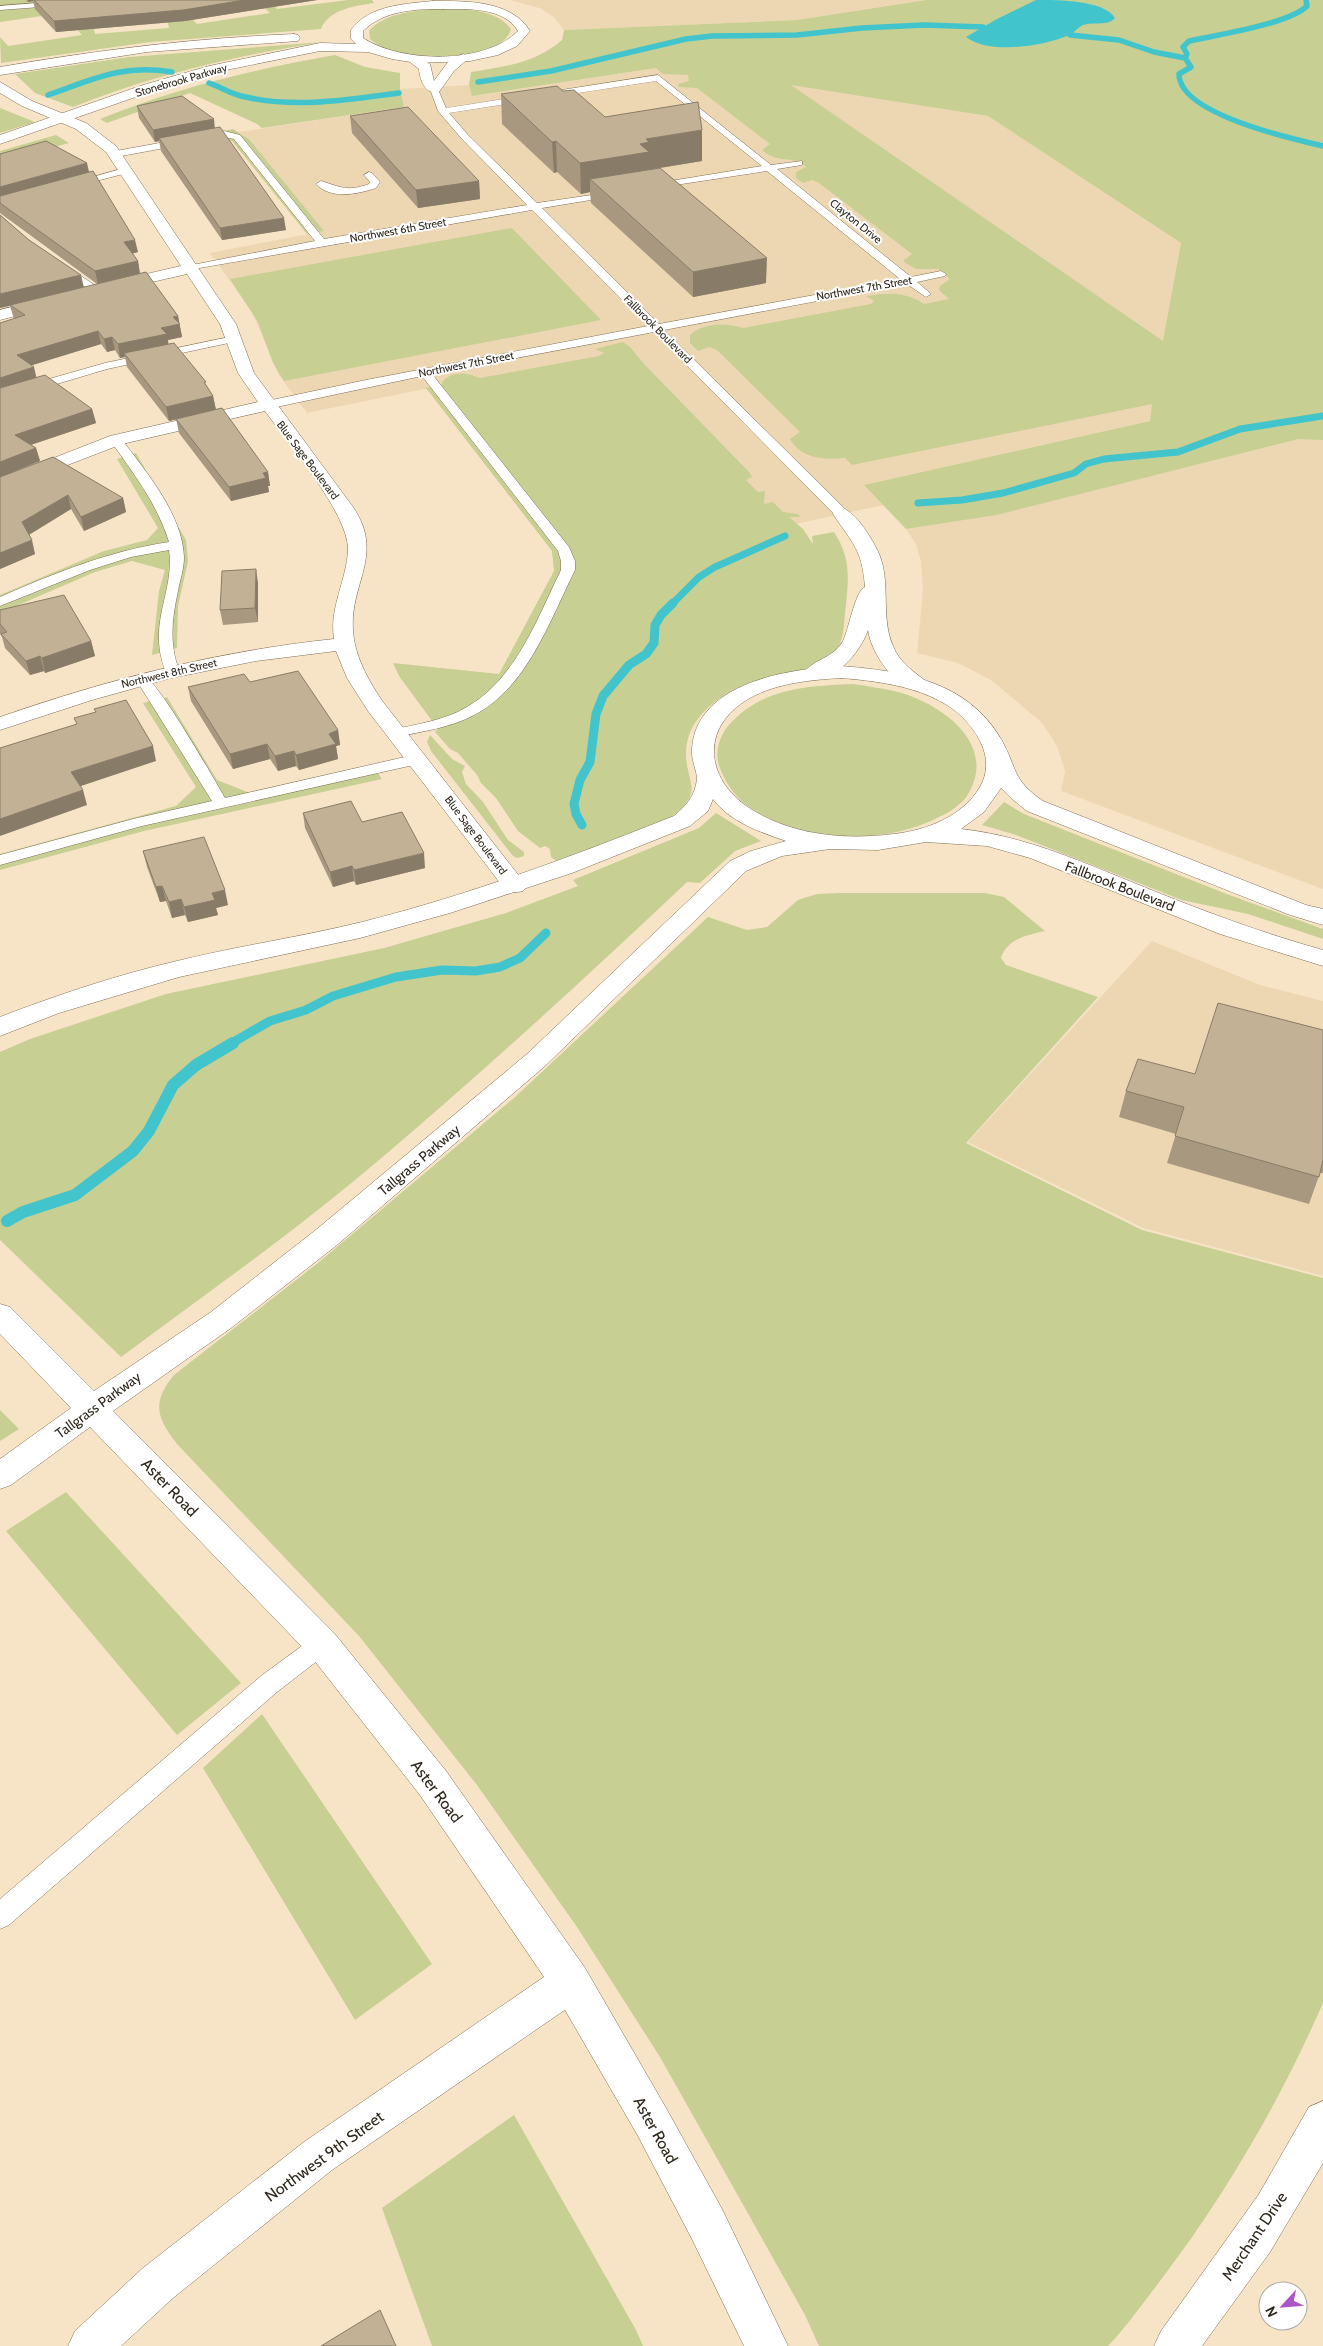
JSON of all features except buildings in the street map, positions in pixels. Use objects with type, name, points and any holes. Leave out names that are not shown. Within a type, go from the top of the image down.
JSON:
[{"type":"street","points":[[440,0],[454,5]]},
{"type":"street","points":[[345,32],[395,5],[454,5]]},
{"type":"street","name":"Stonebrook Parkway","points":[[0,140],[156,86],[241,62],[320,47],[367,48],[412,59],[462,58],[499,50],[516,41],[524,31],[518,20],[505,13],[482,7],[454,5]]},
{"type":"street","points":[[345,32],[358,39],[367,48]]},
{"type":"street","name":"Stonebrook Parkway","points":[[0,71],[68,59],[170,46],[345,32]]},
{"type":"street","points":[[434,89],[444,79],[449,66],[462,58]]},
{"type":"street","name":"Fallbrook Boulevard","points":[[412,59],[425,67],[427,80],[434,89]]},
{"type":"street","name":"Blue Sage Boulevard","points":[[0,86],[26,104],[65,119],[95,135],[116,154],[192,268],[228,324],[246,373],[267,405],[346,511],[356,533],[358,553],[344,611],[344,644],[351,668],[362,689],[515,886]]},
{"type":"street","name":"Northwest 6th Street","points":[[77,295],[192,268]]},
{"type":"street","points":[[0,315],[58,300]]},
{"type":"street","name":"Northwest 7th Street","points":[[0,485],[116,440],[267,405]]},
{"type":"street","name":"Fallbrook Boulevard","points":[[842,514],[856,530],[866,546],[874,573],[878,632],[881,647],[897,669],[920,686]]},
{"type":"street","points":[[814,673],[835,662],[845,654],[852,644],[874,573]]},
{"type":"street","name":"Northwest 8th Street","points":[[0,724],[69,699],[172,670],[247,656],[344,644]]},
{"type":"street","points":[[995,750],[998,766],[994,781],[987,796],[974,810],[944,828],[913,839],[875,844],[826,843],[774,830],[752,819],[733,807],[718,793],[708,778],[703,762],[702,746],[706,731],[729,704],[746,692],[789,677],[814,673],[868,674],[920,686],[942,695],[972,716],[988,735],[995,750],[1007,782],[1020,796],[1035,806],[1290,906],[1323,917]]},
{"type":"street","points":[[0,1027],[50,1007],[150,976],[236,955],[360,930],[515,886],[682,821],[700,806],[708,778]]},
{"type":"street","name":"Fallbrook Boulevard","points":[[913,839],[950,835],[998,840],[1029,850],[1270,944],[1323,958]]},
{"type":"street","name":"Tallgrass Parkway","points":[[0,1476],[93,1408],[221,1320],[327,1237],[536,1060],[738,866],[757,855],[783,848],[826,843]]},
{"type":"street","name":"Aster Road","points":[[0,1315],[322,1644],[433,1783],[571,1982],[652,2122],[698,2207],[766,2346]]},
{"type":"street","name":"Northwest 9th Street","points":[[90,2346],[158,2283],[318,2156],[571,1982]]},
{"type":"street","name":"Merchant Drive","points":[[1176,2346],[1244,2256],[1304,2160],[1323,2121]]},
{"type":"lane","points":[[0,8],[106,0]]},
{"type":"lane","name":"Clayton Drive","points":[[443,111],[658,78],[926,294]]},
{"type":"lane","name":"Fallbrook Boulevard","points":[[434,89],[443,111],[465,137],[842,514]]},
{"type":"lane","points":[[116,154],[212,136],[232,135],[242,142],[322,243]]},
{"type":"lane","name":"Northwest 6th Street","points":[[192,268],[322,243],[799,163]]},
{"type":"lane","points":[[65,186],[128,170]]},
{"type":"lane","points":[[321,184],[333,191],[358,190],[373,186],[376,182],[369,175]]},
{"type":"lane","points":[[51,259],[88,283],[95,290]]},
{"type":"lane","name":"Northwest 7th Street","points":[[267,405],[656,327],[941,274]]},
{"type":"lane","points":[[0,397],[96,369],[234,339]]},
{"type":"lane","points":[[397,733],[451,719],[472,710],[504,685],[516,669],[568,570],[568,561],[564,550],[425,372]]},
{"type":"lane","points":[[116,440],[174,532],[177,558],[166,622],[165,653],[172,670]]},
{"type":"lane","points":[[0,602],[99,561],[132,551],[175,545]]},
{"type":"lane","points":[[142,678],[154,694],[221,803]]},
{"type":"lane","points":[[0,860],[86,836],[221,803],[418,759]]},
{"type":"lane","points":[[0,1916],[269,1684],[322,1644]]},
{"type":"shaded area","points":[[510,0],[926,0],[797,20],[564,30],[554,17],[539,8]]},
{"type":"shaded area","points":[[675,65],[988,116],[1181,243],[1150,421],[864,485],[884,505],[795,524],[572,545],[444,385],[307,413],[279,375],[252,312],[210,253],[323,231],[249,139],[239,132],[404,107],[400,89],[469,85],[473,96]]},
{"type":"shaded area","points":[[1323,433],[1323,889],[1061,791],[1065,771],[1057,746],[1042,723],[991,680],[958,663],[917,653],[923,589],[921,561],[916,544],[906,529],[997,515]]},
{"type":"shaded area","points":[[1152,941],[1260,985],[1323,1001],[1323,1276],[1143,1228],[968,1142]]},
{"type":"green space","points":[[0,0],[200,0],[177,4],[197,24],[270,13],[256,0],[269,0],[277,9],[348,0],[372,0],[374,3],[351,7],[336,13],[325,22],[321,29],[150,42],[1,63],[0,37],[8,46],[82,35],[63,13],[0,22]],"holes":[[[164,6],[169,28],[95,34],[91,12]]]},
{"type":"green space","points":[[926,0],[1323,0],[1323,440],[1299,439],[997,515],[906,529],[864,485],[1150,421],[1152,404],[852,465],[845,458],[814,457],[800,451],[790,439],[800,432],[717,350],[709,347],[698,351],[690,343],[690,335],[709,326],[730,325],[743,328],[871,304],[874,301],[866,296],[896,294],[910,297],[924,304],[949,299],[939,290],[940,286],[950,279],[938,269],[916,269],[904,262],[912,254],[819,183],[812,180],[803,183],[796,178],[796,172],[806,167],[795,161],[779,159],[768,155],[762,150],[770,144],[697,88],[679,87],[678,84],[689,81],[688,75],[663,74],[656,68],[472,96],[469,85],[471,72],[519,63],[530,59],[552,48],[562,40],[564,30],[797,20]],"holes":[[[791,85],[988,116],[1181,243],[1163,341]]]},
{"type":"green space","points":[[432,9],[486,13],[504,22],[511,29],[505,39],[493,47],[459,55],[405,54],[384,48],[370,39],[369,31],[382,20],[398,14]]},
{"type":"green space","points":[[323,42],[259,53],[196,67],[134,85],[73,107],[35,93],[15,74],[129,57]]},
{"type":"green space","points":[[335,55],[365,67],[400,73],[400,89],[404,107],[262,128],[190,93],[107,123],[100,119],[186,89],[245,73]]},
{"type":"green space","points":[[0,108],[35,122],[0,133]]},
{"type":"green space","points":[[233,129],[249,139],[324,231],[307,234],[232,141],[213,139],[138,147]]},
{"type":"green space","points":[[56,135],[69,143],[0,162],[0,151]]},
{"type":"green space","points":[[512,228],[601,320],[284,381],[273,363],[258,322],[230,279]]},
{"type":"green space","points":[[623,342],[630,347],[645,365],[750,473],[752,477],[746,480],[758,492],[765,491],[764,504],[773,502],[783,512],[798,514],[800,517],[789,517],[803,529],[813,544],[812,536],[834,532],[843,549],[847,566],[848,584],[844,627],[840,644],[831,656],[824,661],[806,669],[747,683],[718,699],[702,714],[692,728],[687,746],[686,758],[691,784],[690,797],[686,804],[670,818],[558,862],[551,857],[550,849],[545,846],[540,848],[518,831],[496,798],[481,783],[477,775],[458,753],[450,749],[435,732],[438,729],[399,676],[393,663],[499,674],[554,571],[552,551],[426,388],[442,385],[442,382],[447,378],[456,374],[480,378],[599,356],[604,353],[595,349]]},
{"type":"green space","points":[[136,453],[186,540],[188,561],[178,606],[177,648],[152,655],[159,591],[165,570],[132,561],[95,572],[0,613],[0,595],[104,551],[147,540],[158,528],[117,459]]},
{"type":"green space","points":[[853,684],[889,690],[912,697],[946,715],[960,728],[971,743],[976,759],[975,777],[967,796],[959,805],[937,818],[905,830],[883,834],[837,836],[815,833],[772,819],[752,809],[736,796],[722,774],[717,757],[722,735],[741,713],[755,704],[785,691],[818,686]]},
{"type":"green space","points":[[167,697],[217,780],[250,793],[373,766],[382,779],[144,831],[0,870],[0,854],[176,806],[196,787],[143,703]]},
{"type":"green space","points":[[430,735],[452,759],[465,766],[462,772],[466,784],[483,802],[508,840],[524,852],[524,856],[517,858],[513,856],[431,751],[427,742]]},
{"type":"green space","points":[[1004,802],[1024,814],[1224,893],[1323,929],[1323,939],[1248,914],[1182,900],[1016,835],[982,825]]},
{"type":"green space","points":[[716,813],[761,841],[735,851],[700,883],[687,882],[538,1020],[353,1182],[288,1233],[121,1357],[0,1240],[0,1052],[30,1039],[166,994],[384,948],[506,913],[578,886],[573,880],[699,828]]},
{"type":"green space","points":[[985,893],[1004,897],[1045,931],[1025,936],[1008,946],[1001,958],[1006,965],[1098,997],[966,1143],[1142,1230],[1323,1278],[1323,2003],[1289,2076],[1229,2182],[1184,2249],[1135,2314],[1108,2346],[819,2346],[805,2315],[660,2057],[577,1927],[477,1785],[359,1636],[177,1444],[165,1426],[159,1410],[162,1394],[174,1375],[318,1263],[514,1098],[708,917],[747,930],[767,927],[798,900],[817,894]]},
{"type":"green space","points":[[0,1410],[19,1429],[0,1441]]},
{"type":"green space","points":[[66,1492],[241,1683],[177,1735],[6,1531]]},
{"type":"green space","points":[[262,1714],[432,1964],[355,2020],[203,1768]]},
{"type":"green space","points":[[514,2115],[636,2330],[643,2346],[432,2346],[382,2208]]},
{"type":"water","points":[[1036,0],[1091,4],[1109,12],[1115,18],[1104,23],[1083,25],[1071,34],[1056,40],[1016,47],[988,46],[976,43],[966,37]]},
{"type":"waterway","points":[[1185,58],[1187,54],[1183,47],[1189,41],[1251,28],[1285,18],[1307,6],[1306,0]]},
{"type":"waterway","points":[[478,82],[551,71],[686,39],[712,36],[797,35],[862,28],[924,25],[983,27]]},
{"type":"waterway","points":[[1070,35],[1119,40],[1154,52],[1185,58]]},
{"type":"waterway","points":[[1185,58],[1191,67],[1179,74],[1184,88],[1197,101],[1216,113],[1264,131],[1323,146]]},
{"type":"waterway","points":[[48,95],[94,79],[122,72],[138,70],[172,72]]},
{"type":"waterway","points":[[209,83],[241,96],[280,102],[320,102],[399,93]]},
{"type":"waterway","points":[[918,503],[962,500],[1003,493],[1074,473],[1086,464],[1104,459],[1178,452],[1240,429],[1323,416]]},
{"type":"waterway","points":[[582,825],[576,814],[574,804],[580,780],[590,762],[596,714],[603,696],[629,665],[646,654],[654,643],[655,625],[661,615],[699,577],[715,567],[785,536]]},
{"type":"waterway","points":[[230,1044],[270,1021],[306,1010],[333,996],[396,977],[442,970],[476,971],[500,967],[520,958],[546,933]]},
{"type":"waterway","points":[[7,1221],[23,1212],[75,1195],[133,1151],[149,1131],[173,1085],[196,1065],[233,1043]]}]
